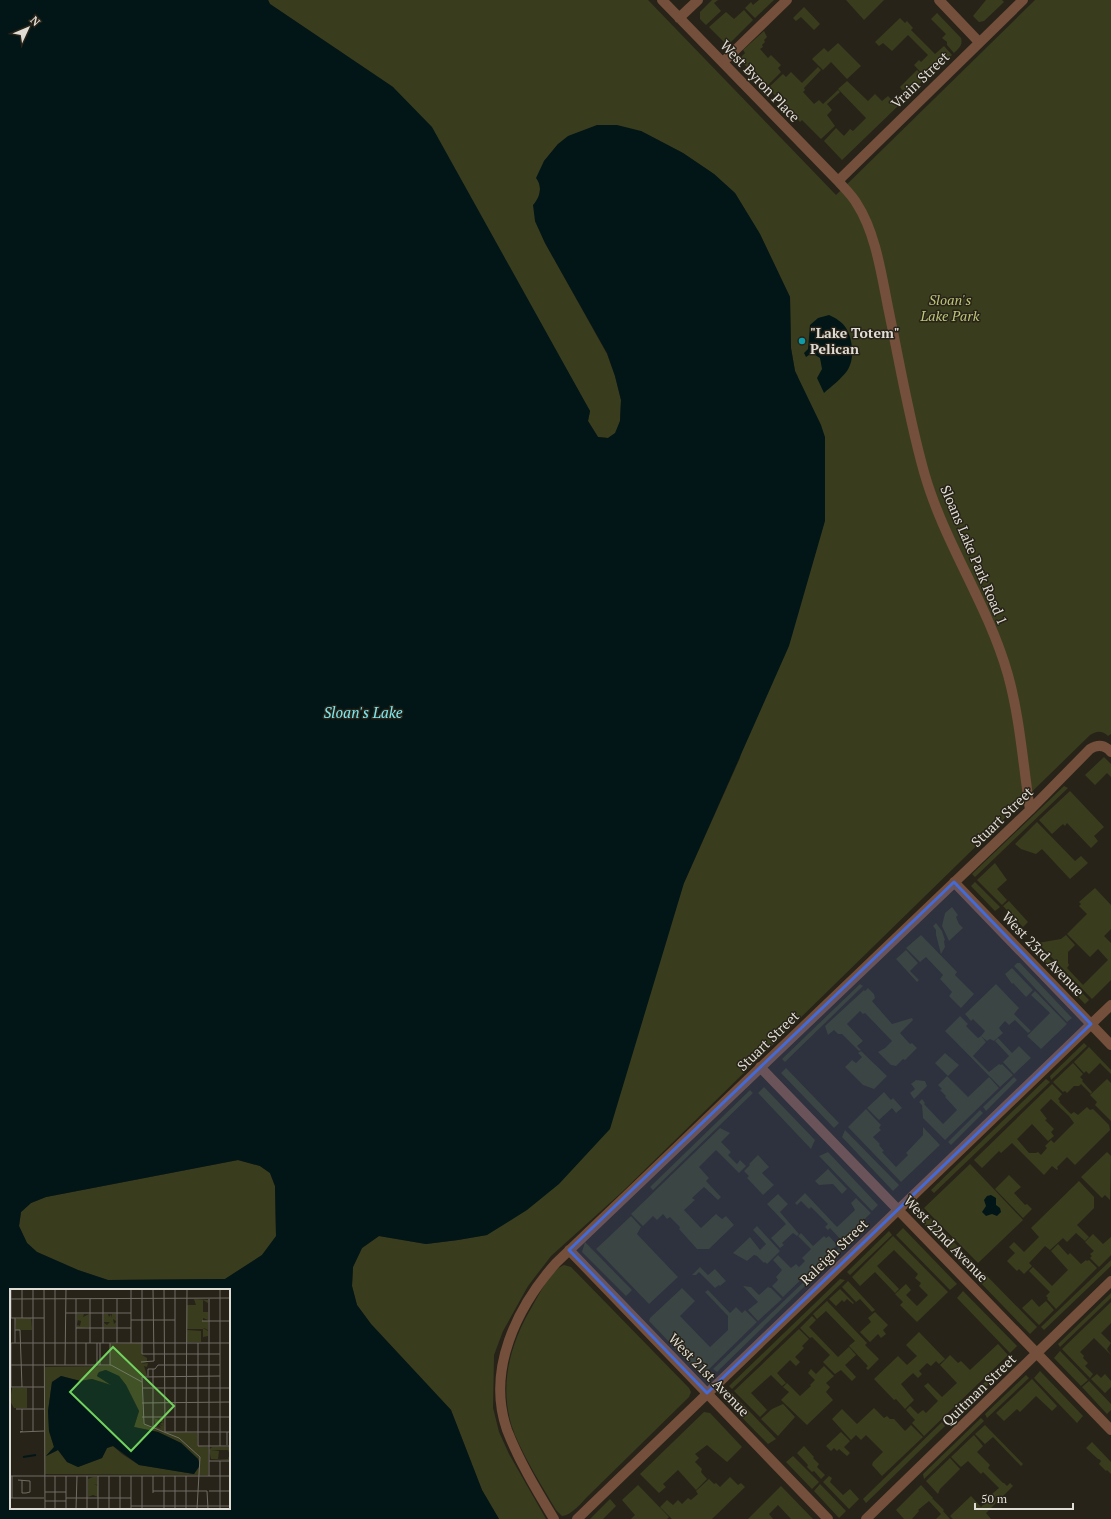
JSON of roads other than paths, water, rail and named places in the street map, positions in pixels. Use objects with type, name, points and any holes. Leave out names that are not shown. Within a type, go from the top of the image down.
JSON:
[{"type":"street","name":"West Byron Place","points":[[662,0],[838,181]]},
{"type":"street","points":[[679,18],[698,0]]},
{"type":"street","points":[[723,62],[787,0]]},
{"type":"street","points":[[939,0],[980,42]]},
{"type":"street","name":"Vrain Street","points":[[838,181],[1022,0]]},
{"type":"street","name":"Sloans Lake Park Road 1","points":[[838,181],[857,204],[871,234],[880,264],[908,407],[924,473],[938,514],[954,553],[988,620],[1008,674],[1021,745],[1030,810]]},
{"type":"street","name":"Stuart Street","points":[[554,1519],[527,1471],[507,1429],[501,1396],[503,1358],[515,1324],[544,1278],[569,1250],[1030,810],[1090,749],[1102,746],[1111,752]]},
{"type":"street","name":"West 23rd Avenue","points":[[954,882],[1111,1045]]},
{"type":"street","name":"Raleigh Street","points":[[577,1519],[1111,1005]]},
{"type":"street","name":"West 22nd Avenue","points":[[760,1067],[1111,1430]]},
{"type":"street","name":"West 21st Avenue","points":[[569,1250],[828,1519]]},
{"type":"street","name":"Quitman Street","points":[[866,1519],[1111,1281]]},
{"type":"water","name":"Sloan's Lake","points":[[0,0],[268,0],[270,4],[393,87],[432,127],[590,411],[588,421],[598,437],[608,438],[615,433],[620,421],[621,400],[615,376],[607,353],[545,243],[535,221],[533,205],[540,192],[536,178],[544,161],[558,144],[568,136],[597,125],[617,125],[641,131],[683,153],[714,174],[735,193],[760,234],[790,297],[791,348],[795,371],[821,425],[825,437],[825,521],[789,646],[684,883],[610,1129],[559,1184],[527,1210],[487,1235],[426,1244],[379,1236],[362,1248],[353,1267],[352,1286],[357,1305],[371,1324],[451,1410],[482,1490],[499,1519],[0,1519]],"holes":[[[238,1160],[260,1166],[270,1173],[275,1186],[276,1236],[262,1255],[225,1279],[108,1280],[78,1270],[37,1252],[27,1243],[19,1226],[21,1212],[31,1203],[46,1197]]]},
{"type":"water","points":[[829,315],[839,320],[846,328],[852,344],[852,355],[850,366],[847,371],[824,393],[817,378],[822,369],[820,358],[812,353],[806,357],[804,353],[808,349],[810,325],[818,318]]},
{"type":"water","points":[[991,1195],[996,1198],[996,1205],[1000,1208],[1001,1212],[997,1216],[992,1214],[986,1216],[982,1212],[986,1206],[984,1200],[987,1196]]},
{"type":"place","name":"\"Lake Totem\" Pelican","points":[[802,341]]},
{"type":"park label","name":"Sloan's Lake Park","points":[[950,308]]}]
